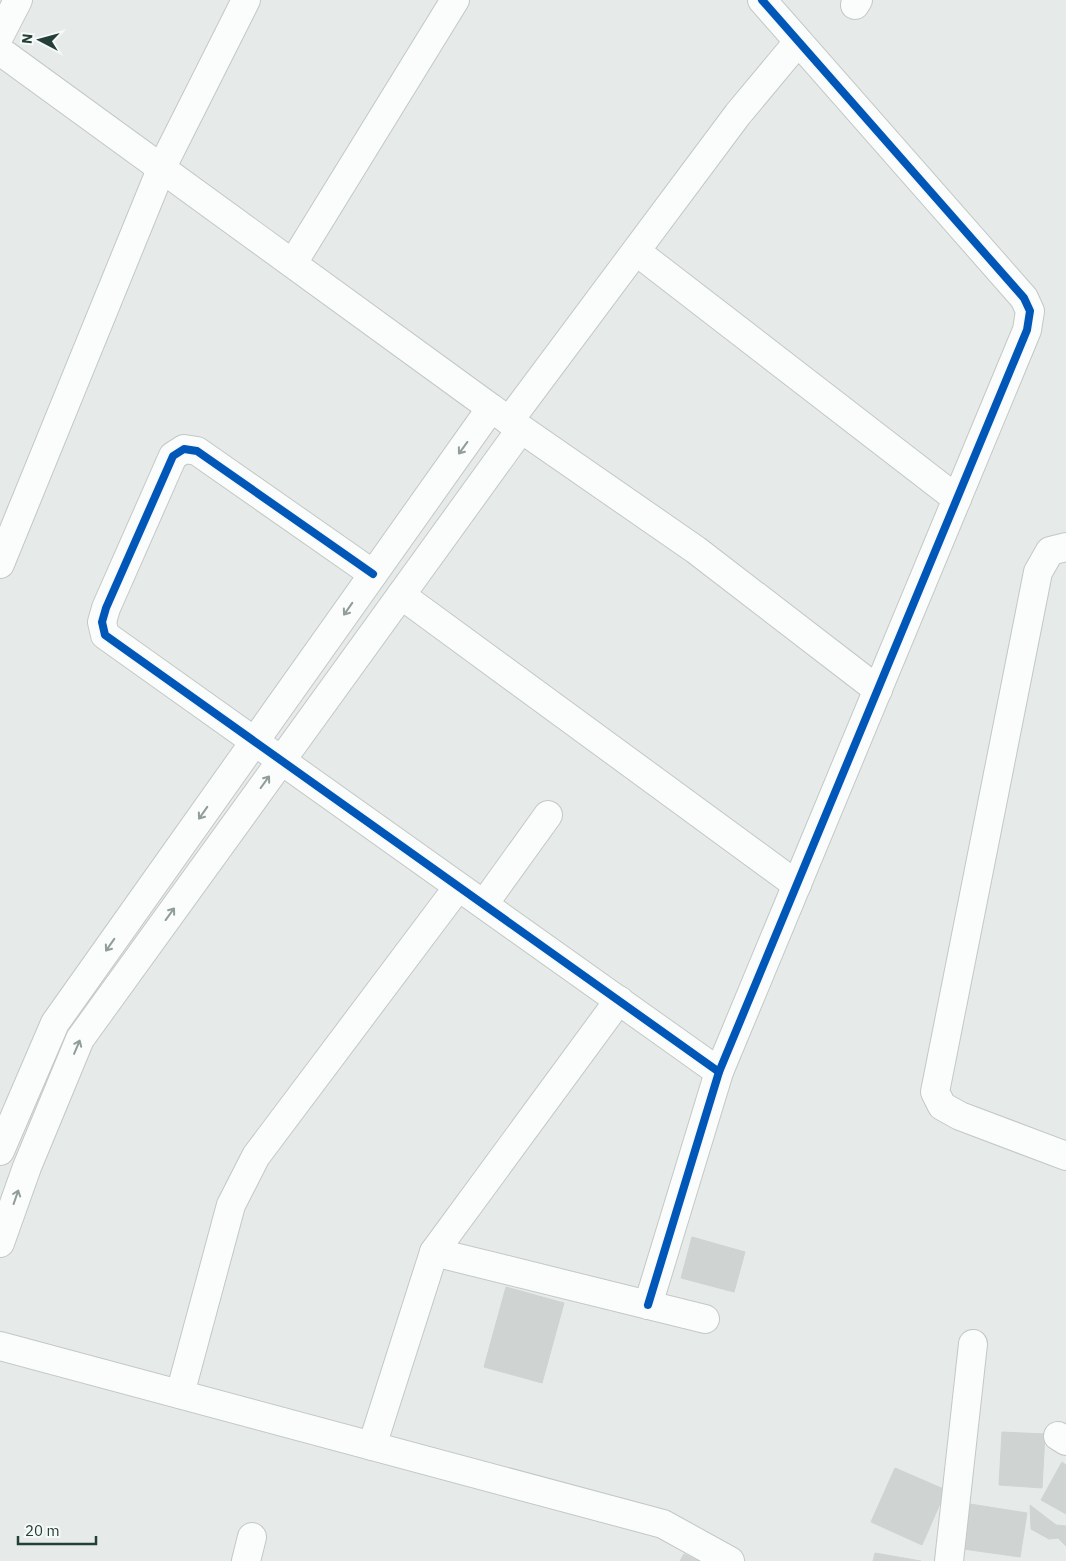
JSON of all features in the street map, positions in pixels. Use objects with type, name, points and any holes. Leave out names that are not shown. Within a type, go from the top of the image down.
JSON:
[{"type":"street","points":[[0,35],[18,0]]},
{"type":"street","points":[[0,564],[162,167],[246,0]]},
{"type":"street","points":[[293,263],[456,0]]},
{"type":"street","points":[[648,1305],[720,1072],[1027,330],[1030,311],[1024,298],[762,0]]},
{"type":"street","points":[[0,1152],[55,1022],[372,574],[507,420],[636,252],[738,114],[798,42]]},
{"type":"street","points":[[0,51],[162,167],[507,420],[696,550],[878,690]]},
{"type":"street","points":[[636,252],[957,499]]},
{"type":"street","points":[[0,1243],[27,1167],[80,1039],[401,595],[507,420]]},
{"type":"street","points":[[372,574],[197,451],[184,449],[173,456],[106,608],[102,622],[105,635],[720,1072]]},
{"type":"street","points":[[1066,547],[1050,551],[1038,572],[935,1092],[942,1106],[960,1116],[1066,1156]]},
{"type":"street","points":[[401,595],[797,885]]},
{"type":"street","points":[[484,904],[548,815]]},
{"type":"street","points":[[180,1394],[231,1204],[256,1156],[458,887]]},
{"type":"street","points":[[372,1446],[434,1252],[619,1000]]},
{"type":"street","points":[[0,1162],[27,1167]]},
{"type":"street","points":[[434,1252],[706,1319]]},
{"type":"street","points":[[948,1561],[973,1344]]},
{"type":"street","points":[[0,1346],[663,1524],[730,1561]]},
{"type":"building","points":[[692,1237],[745,1252],[734,1292],[681,1278]]},
{"type":"building","points":[[506,1287],[564,1303],[542,1383],[484,1367]]},
{"type":"building","points":[[1002,1432],[1045,1434],[1042,1488],[999,1485]]},
{"type":"building","points":[[1062,1462],[1066,1465],[1066,1514],[1041,1500]]},
{"type":"building","points":[[895,1468],[946,1490],[922,1545],[871,1522]]},
{"type":"building","points":[[970,1504],[1027,1513],[1020,1557],[963,1549]]},
{"type":"building","points":[[1030,1505],[1056,1525],[1066,1526],[1066,1546],[1058,1538],[1049,1539],[1031,1529]]},
{"type":"building","points":[[875,1553],[921,1561],[873,1561]]},
{"type":"building","points":[[684,1554],[699,1561],[680,1561]]},
{"type":"cycle path","points":[[648,1305],[719,1072],[1027,330],[1030,311],[1024,298],[762,0]]},
{"type":"cycle path","points":[[373,574],[197,451],[184,449],[173,456],[106,608],[102,622],[105,635],[719,1072]]}]
